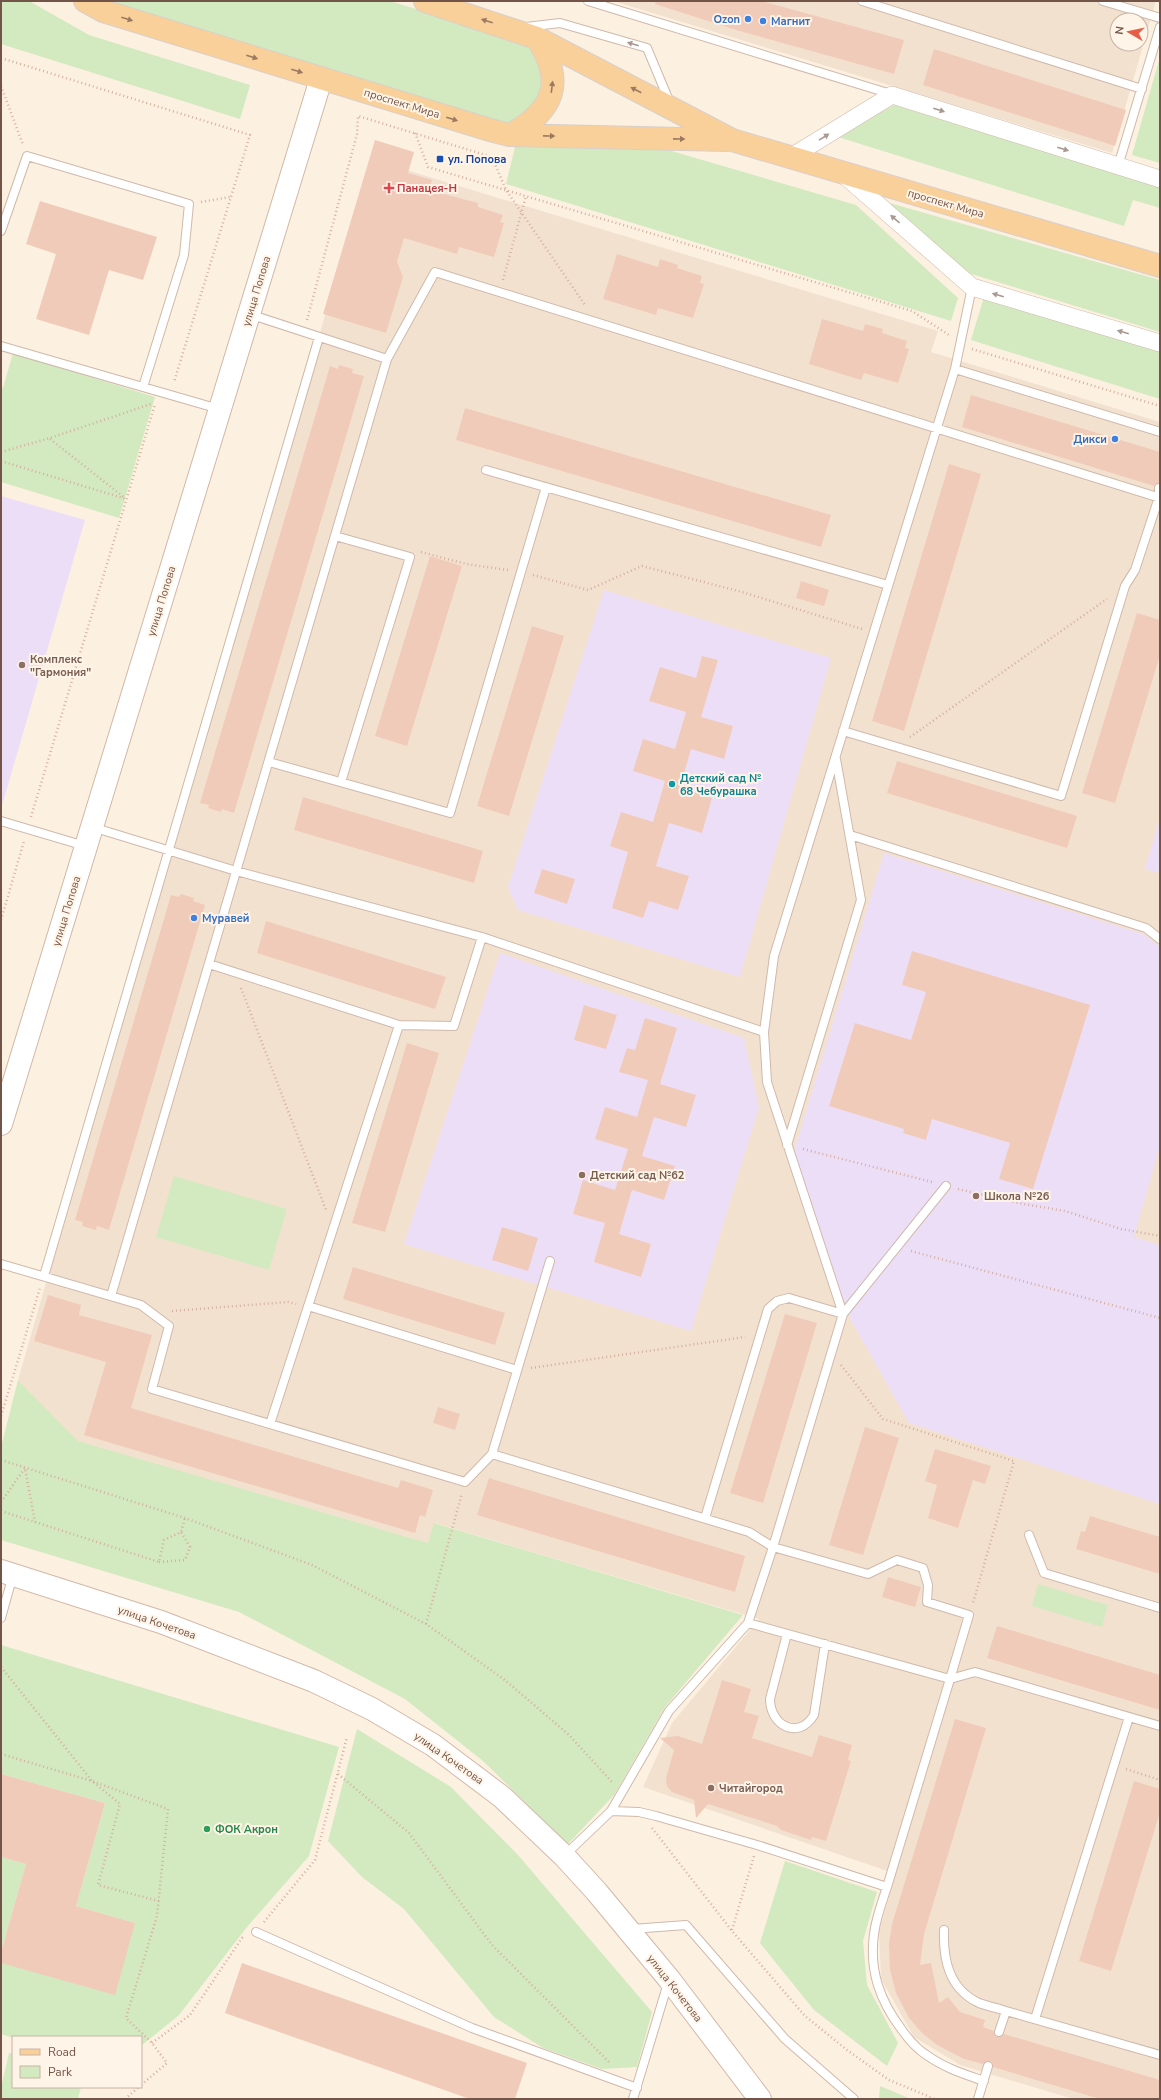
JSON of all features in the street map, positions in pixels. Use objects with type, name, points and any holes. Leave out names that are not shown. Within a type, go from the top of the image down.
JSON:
[{"type":"main road","name":"проспект Мира","points":[[425,1],[514,29],[537,38],[732,140],[1160,266]]},
{"type":"main road","name":"проспект Мира","points":[[88,2],[103,11],[510,135],[732,140]]},
{"type":"main road","points":[[510,135],[534,121],[544,109],[551,95],[553,81],[552,68],[547,53],[537,38]]},
{"type":"street","name":"улица Попова","points":[[1,1124],[5,1096],[89,837],[321,78]]},
{"type":"street","points":[[791,158],[892,95],[1160,179]]},
{"type":"street","points":[[842,173],[972,288],[1160,343]]},
{"type":"street","name":"улица Кочетова","points":[[7,1573],[161,1622],[314,1681],[372,1709],[433,1745],[502,1796],[564,1856],[629,1929],[669,1978],[760,2099]]},
{"type":"lane","points":[[588,1],[892,95]]},
{"type":"lane","points":[[862,1],[1142,89]]},
{"type":"lane","points":[[1103,1],[1160,18]]},
{"type":"lane","points":[[514,29],[560,23],[647,48],[673,109]]},
{"type":"lane","points":[[1118,166],[1160,27]]},
{"type":"lane","points":[[1,231],[27,156],[189,204],[184,255],[143,387]]},
{"type":"lane","points":[[111,1296],[387,358],[435,272],[1159,497]]},
{"type":"lane","points":[[843,1314],[767,1082],[764,1032],[774,956],[955,369],[972,288]]},
{"type":"lane","points":[[249,314],[387,358]]},
{"type":"lane","points":[[44,1276],[319,337]]},
{"type":"lane","points":[[1,346],[220,409]]},
{"type":"lane","points":[[955,369],[1160,432]]},
{"type":"lane","points":[[486,470],[888,585]]},
{"type":"lane","points":[[269,762],[450,813],[546,486]]},
{"type":"lane","points":[[843,731],[1061,796],[1125,586],[1135,570],[1159,497],[1159,488]]},
{"type":"lane","points":[[335,536],[410,557],[341,782]]},
{"type":"lane","points":[[787,1145],[861,900],[836,758]]},
{"type":"lane","points":[[1,821],[28,828],[169,849],[236,871],[482,937],[764,1032]]},
{"type":"lane","points":[[850,835],[1146,928],[1160,939]]},
{"type":"lane","points":[[209,964],[399,1025],[454,1026],[482,937]]},
{"type":"lane","points":[[270,1424],[399,1025]]},
{"type":"lane","points":[[564,1856],[611,1811],[669,1711],[748,1623],[773,1547],[843,1314],[946,1186]]},
{"type":"lane","points":[[1,1264],[141,1305],[169,1326],[152,1388],[465,1482],[492,1454],[550,1261]]},
{"type":"lane","points":[[705,1518],[768,1309],[777,1301],[789,1298],[843,1314]]},
{"type":"lane","points":[[308,1306],[517,1370]]},
{"type":"lane","points":[[492,1454],[749,1532],[773,1547],[868,1574],[897,1560],[923,1568],[928,1585],[928,1602],[969,1614],[887,1887],[874,1932],[872,1949],[876,1983],[883,2002],[909,2040],[926,2055],[952,2070],[984,2081]]},
{"type":"lane","points":[[1029,1535],[1044,1573],[1160,1608]]},
{"type":"lane","points":[[1,1618],[7,1573]]},
{"type":"lane","points":[[748,1623],[950,1679],[975,1672],[1160,1726]]},
{"type":"lane","points":[[787,1634],[770,1699],[770,1708],[780,1723],[788,1727],[801,1727],[809,1723],[814,1715],[825,1644]]},
{"type":"lane","points":[[1035,2019],[1129,1717]]},
{"type":"lane","points":[[611,1811],[639,1812],[757,1845],[887,1887]]},
{"type":"lane","points":[[629,1929],[686,1925],[785,2039],[854,2099]]},
{"type":"lane","points":[[944,1930],[943,1953],[952,1979],[961,1990],[978,2003],[1160,2056]]},
{"type":"lane","points":[[256,1932],[472,2028],[637,2088]]},
{"type":"lane","points":[[633,2099],[669,1978]]},
{"type":"lane","points":[[999,2032],[1006,2010]]},
{"type":"lane","points":[[978,2099],[988,2066]]},
{"type":"path","points":[[1,58],[250,135],[170,394],[156,403],[50,438],[1,452]]},
{"type":"path","points":[[1,86],[27,156]]},
{"type":"path","points":[[304,332],[357,134],[358,116],[492,157],[506,190],[522,211],[596,322]]},
{"type":"path","points":[[415,133],[428,167],[912,311],[951,336]]},
{"type":"path","points":[[500,292],[526,196]]},
{"type":"path","points":[[189,204],[230,197]]},
{"type":"path","points":[[971,349],[1160,406]]},
{"type":"path","points":[[1,920],[156,403]]},
{"type":"path","points":[[50,438],[126,499]]},
{"type":"path","points":[[1,461],[126,499]]},
{"type":"path","points":[[410,557],[422,552],[466,564],[521,571],[588,590],[642,566],[742,592],[874,633]]},
{"type":"path","points":[[896,747],[1125,586]]},
{"type":"path","points":[[235,972],[333,1229]]},
{"type":"path","points":[[787,1145],[946,1186],[1018,1203],[1065,1211],[1121,1229],[1160,1236]]},
{"type":"path","points":[[896,1247],[1160,1318]]},
{"type":"path","points":[[1,1416],[44,1276]]},
{"type":"path","points":[[152,1313],[288,1302],[308,1306]]},
{"type":"path","points":[[517,1370],[760,1335]]},
{"type":"path","points":[[832,1353],[883,1419],[1014,1461],[969,1614]]},
{"type":"path","points":[[1,1460],[185,1518],[312,1565],[426,1624],[505,1680],[568,1735],[622,1793]]},
{"type":"path","points":[[1,1502],[26,1468]]},
{"type":"path","points":[[26,1468],[35,1522]]},
{"type":"path","points":[[426,1624],[465,1482]]},
{"type":"path","points":[[1,1511],[159,1562],[185,1560],[190,1547],[181,1532],[185,1518]]},
{"type":"path","points":[[159,1562],[164,1540],[181,1532]]},
{"type":"path","points":[[1,1667],[92,1781],[120,1804],[98,1885],[159,1901]]},
{"type":"path","points":[[152,2043],[190,2015],[242,1938],[256,1932],[315,1860],[348,1737]]},
{"type":"path","points":[[1,1754],[92,1781],[168,1809],[157,1916],[126,2018],[152,2043],[167,2063],[142,2084]]},
{"type":"path","points":[[1115,1765],[1160,1780]]},
{"type":"path","points":[[338,1774],[409,1833],[492,1945],[616,2069],[623,2084]]},
{"type":"path","points":[[639,1812],[732,1931],[805,2016],[847,2050],[889,2080],[935,2099]]},
{"type":"path","points":[[732,1931],[757,1845]]},
{"type":"path","points":[[125,2099],[138,2088]]},
{"type":"shaded area","points":[[613,1],[1156,1],[1149,25],[1149,12],[1109,12],[1109,52],[1141,52],[1112,153]]},
{"type":"shaded area","points":[[370,159],[938,331],[931,352],[1160,422],[1160,2099],[1073,2099],[960,2065],[914,2037],[881,1979],[879,1931],[896,1874],[643,1787],[672,1723],[759,1619],[435,1523],[428,1543],[77,1441],[18,1380]]},
{"type":"shaded area","name":"Комплекс \"Гармония\"","points":[[1,496],[85,520],[1,809]]},
{"type":"shaded area","points":[[604,590],[831,658],[740,977],[518,910],[508,887]]},
{"type":"shaded area","points":[[1160,818],[1160,873],[1145,869]]},
{"type":"shaded area","name":"Школа №26","points":[[884,853],[1143,934],[1160,947],[1160,1145],[1134,1237],[1160,1245],[1160,1504],[909,1423],[847,1313],[793,1155]]},
{"type":"shaded area","name":"Детский сад №62","points":[[500,953],[744,1038],[759,1107],[691,1331],[404,1244]]},
{"type":"green space","points":[[1,1],[29,1],[89,35],[250,85],[240,119],[1,44]]},
{"type":"green space","points":[[104,1],[390,1],[526,43],[541,62],[542,92],[536,105],[511,123],[495,126]]},
{"type":"green space","points":[[1160,57],[1160,163],[1132,155]]},
{"type":"green space","points":[[894,105],[1160,187],[1160,208],[1133,200],[1124,226],[838,137]]},
{"type":"green space","points":[[651,145],[856,205],[958,298],[951,321],[506,184],[515,147]]},
{"type":"green space","points":[[886,202],[1160,280],[1160,332],[968,273]]},
{"type":"green space","points":[[984,297],[1160,351],[1160,399],[971,340]]},
{"type":"green space","points":[[13,353],[155,397],[119,518],[1,482],[1,387],[3,388]]},
{"type":"green space","points":[[174,1176],[287,1209],[269,1270],[156,1237]]},
{"type":"green space","points":[[18,1380],[78,1441],[428,1543],[434,1523],[743,1615],[665,1707],[614,1795],[568,1844],[483,1761],[405,1699],[239,1612],[1,1540],[1,1447]]},
{"type":"green space","points":[[1038,1584],[1108,1605],[1102,1627],[1032,1606]]},
{"type":"green space","name":"ФОК Акрон","points":[[1,1645],[339,1747],[309,1856],[247,1927],[179,2015],[142,2045],[142,2036],[12,2036],[12,2038],[1,2034],[1,1963],[135,1923],[76,1906],[105,1803],[1,1774]]},
{"type":"green space","points":[[357,1729],[451,1787],[518,1855],[652,2012],[637,2067],[602,2069],[543,2048],[494,2017],[404,1909],[362,1877],[328,1841]]},
{"type":"green space","points":[[1,1857],[26,1864],[1,1952]]},
{"type":"green space","points":[[785,1861],[877,1892],[863,1941],[867,1985],[898,2043],[887,2066],[814,2010],[760,1943]]},
{"type":"green space","points":[[9,2053],[12,2054],[12,2088],[81,2088],[78,2099],[1,2099],[1,2088]]},
{"type":"green space","points":[[880,2086],[911,2099],[879,2099]]},
{"type":"building","points":[[656,1],[761,1],[904,40],[894,74],[736,30],[655,4]]},
{"type":"building","points":[[934,49],[1126,110],[1115,146],[923,85]]},
{"type":"building","points":[[375,140],[414,152],[408,173],[432,180],[429,190],[478,203],[478,207],[503,215],[500,222],[504,223],[494,257],[459,247],[457,254],[404,238],[397,262],[403,277],[386,333],[323,314]]},
{"type":"building","points":[[40,201],[157,237],[143,280],[109,270],[89,335],[36,319],[56,254],[26,244]]},
{"type":"building","points":[[617,254],[658,267],[660,259],[678,265],[677,268],[702,276],[700,283],[704,284],[693,318],[658,308],[656,315],[603,299]]},
{"type":"building","points":[[822,319],[863,331],[865,324],[883,329],[882,333],[907,341],[905,348],[909,349],[898,383],[864,373],[861,380],[809,364]]},
{"type":"building","points":[[339,365],[353,369],[352,373],[364,376],[234,813],[222,809],[221,812],[208,808],[209,805],[200,803],[330,366],[338,369]]},
{"type":"building","points":[[971,395],[1160,452],[1160,483],[1154,486],[962,427]]},
{"type":"building","points":[[465,408],[831,515],[821,547],[456,440]]},
{"type":"building","points":[[949,464],[981,474],[904,731],[872,721]]},
{"type":"building","points":[[430,556],[462,566],[407,746],[375,736]]},
{"type":"building","points":[[801,581],[829,590],[824,606],[796,598]]},
{"type":"building","points":[[1137,613],[1160,620],[1160,655],[1115,803],[1082,793]]},
{"type":"building","points":[[532,626],[564,636],[509,816],[477,806]]},
{"type":"building","name":"Детский сад № 68 Чебурашка","points":[[702,656],[718,660],[701,717],[733,726],[724,759],[691,749],[680,788],[712,798],[702,833],[669,823],[656,866],[689,876],[678,910],[649,901],[643,918],[612,908],[628,852],[610,846],[621,812],[653,822],[665,781],[633,771],[643,739],[675,749],[686,712],[649,701],[660,667],[696,678]]},
{"type":"building","points":[[897,761],[1077,816],[1067,848],[887,793]]},
{"type":"building","points":[[303,797],[483,851],[474,883],[294,830]]},
{"type":"building","points":[[542,869],[575,879],[567,904],[534,893]]},
{"type":"building","points":[[181,894],[194,898],[193,901],[205,905],[109,1230],[97,1226],[96,1230],[82,1226],[83,1222],[75,1220],[171,895],[179,897]]},
{"type":"building","points":[[266,921],[446,977],[435,1009],[257,953]]},
{"type":"building","points":[[912,951],[1090,1005],[1033,1189],[999,1179],[1010,1143],[932,1119],[926,1140],[903,1133],[904,1129],[829,1106],[855,1023],[911,1040],[926,992],[902,985]]},
{"type":"building","points":[[584,1005],[617,1015],[606,1049],[574,1040]]},
{"type":"building","points":[[645,1018],[677,1028],[660,1084],[696,1095],[686,1127],[654,1117],[642,1156],[675,1166],[664,1200],[632,1190],[619,1234],[651,1244],[641,1277],[594,1262],[605,1223],[573,1214],[583,1180],[615,1190],[628,1149],[595,1139],[605,1107],[637,1117],[648,1080],[619,1072],[627,1048],[635,1050]]},
{"type":"building","points":[[407,1043],[439,1053],[385,1232],[352,1223]]},
{"type":"building","points":[[502,1227],[538,1238],[528,1271],[492,1260]]},
{"type":"building","points":[[353,1267],[505,1313],[495,1345],[343,1299]]},
{"type":"building","points":[[48,1295],[81,1305],[79,1315],[152,1335],[131,1408],[398,1488],[401,1480],[433,1490],[425,1517],[420,1515],[415,1533],[84,1435],[106,1362],[34,1341]]},
{"type":"building","points":[[785,1314],[817,1323],[763,1503],[730,1493]]},
{"type":"building","points":[[438,1407],[460,1414],[455,1430],[433,1423]]},
{"type":"building","points":[[865,1427],[899,1438],[863,1555],[829,1545]]},
{"type":"building","points":[[935,1449],[991,1466],[985,1484],[973,1480],[958,1528],[928,1518],[937,1485],[925,1481]]},
{"type":"building","points":[[489,1478],[745,1556],[735,1592],[477,1515]]},
{"type":"building","points":[[1090,1516],[1160,1537],[1160,1574],[1076,1549],[1081,1531],[1085,1532]]},
{"type":"building","points":[[888,1577],[921,1587],[915,1607],[882,1597]]},
{"type":"building","points":[[997,1626],[1160,1675],[1160,1710],[987,1658]]},
{"type":"building","points":[[722,1680],[751,1689],[744,1712],[759,1716],[752,1738],[812,1757],[819,1735],[852,1745],[848,1760],[851,1761],[826,1841],[812,1837],[811,1840],[781,1830],[777,1826],[708,1804],[696,1818],[694,1800],[672,1792],[667,1786],[666,1778],[674,1750],[660,1738],[678,1736],[702,1744]]},
{"type":"building","points":[[955,1719],[986,1728],[924,1934],[920,1965],[931,1963],[939,2003],[948,1997],[960,2012],[985,2020],[983,2027],[994,2031],[997,2037],[1004,2034],[1160,2080],[1160,2099],[1100,2099],[993,2067],[992,2063],[989,2061],[983,2064],[964,2059],[937,2045],[922,2033],[909,2018],[896,1993],[890,1970],[889,1944],[892,1924]]},
{"type":"building","points":[[1,1774],[105,1803],[76,1906],[135,1923],[115,1995],[1,1963],[1,1952],[26,1864],[1,1857]]},
{"type":"building","points":[[1134,1781],[1160,1789],[1160,1812],[1111,1971],[1079,1961]]},
{"type":"building","points":[[242,1963],[527,2063],[515,2099],[470,2099],[225,2013]]},
{"type":"place","name":"Ozon","points":[[748,19]]},
{"type":"place","name":"Магнит","points":[[763,21]]},
{"type":"place","name":"ул. Попова","points":[[440,159]]},
{"type":"place","name":"Панацея-Н","points":[[389,188]]},
{"type":"place","name":"Дикси","points":[[1115,439]]},
{"type":"place","name":"Комплекс \"Гармония\"","points":[[22,665]]},
{"type":"place","name":"Детский сад № 68 Чебурашка","points":[[672,784]]},
{"type":"place","name":"Муравей","points":[[194,918]]},
{"type":"place","name":"Детский сад №62","points":[[582,1175]]},
{"type":"place","name":"Школа №26","points":[[976,1196]]},
{"type":"place","name":"Читайгород","points":[[711,1788]]},
{"type":"place","name":"ФОК Акрон","points":[[207,1829]]}]
